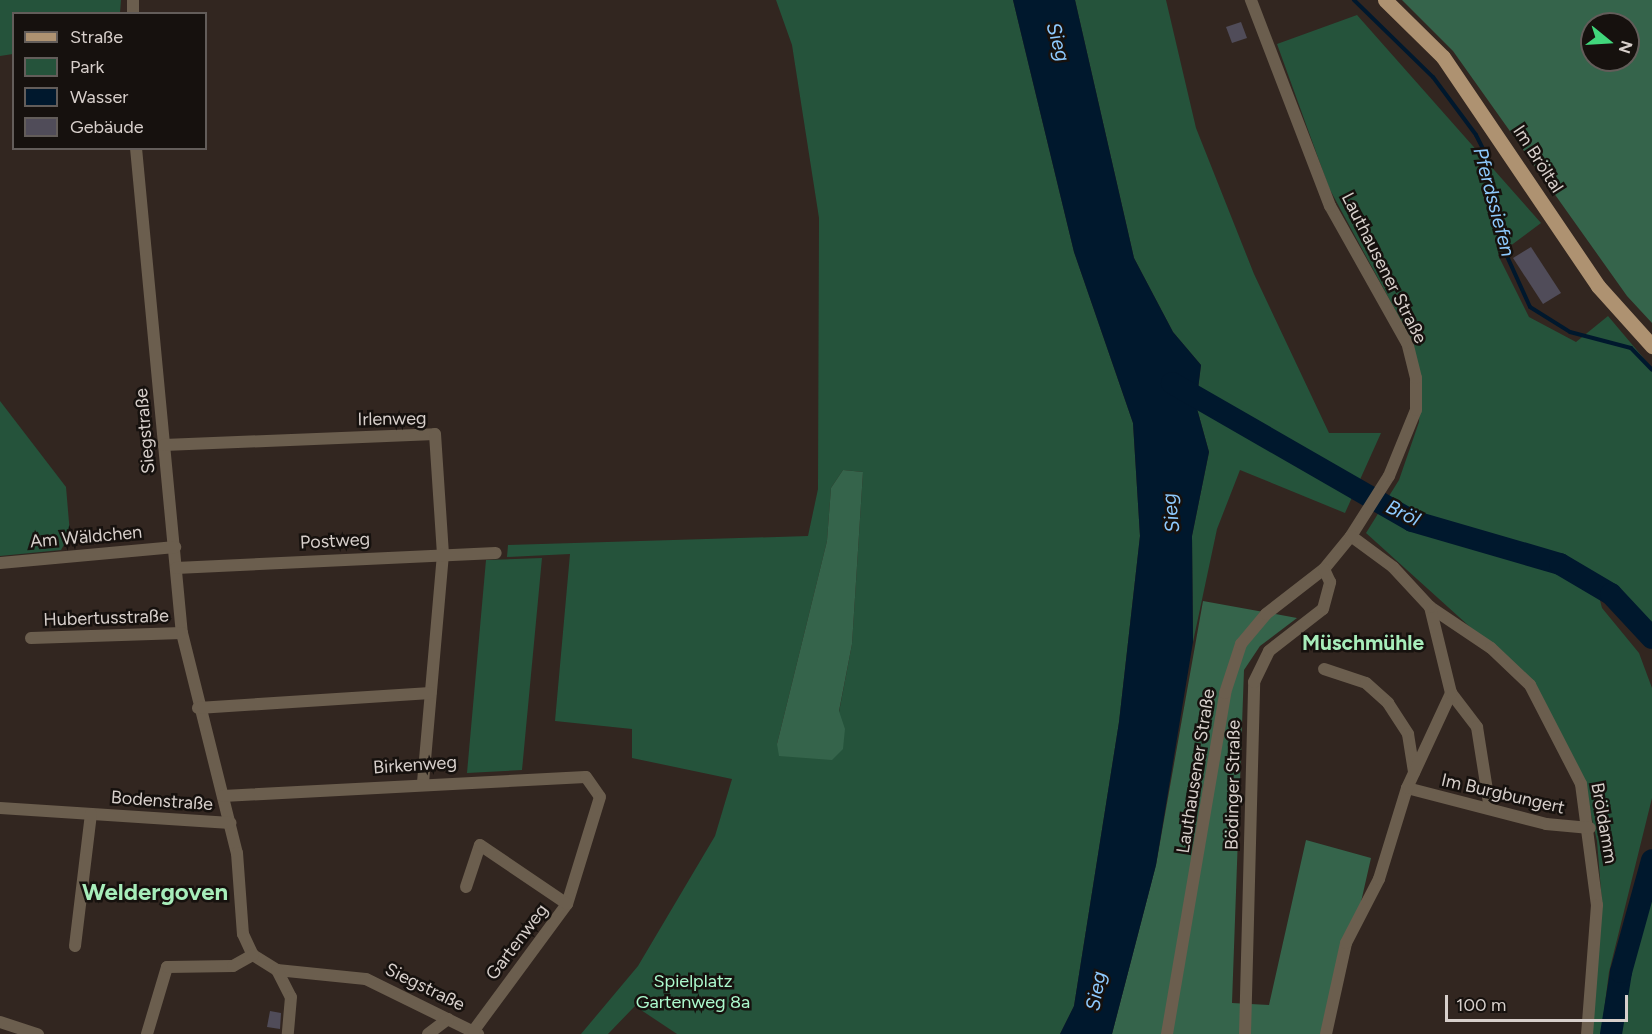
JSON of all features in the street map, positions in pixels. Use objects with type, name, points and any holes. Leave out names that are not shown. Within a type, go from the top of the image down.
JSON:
[{"type":"main road","name":"Im Bröltal","points":[[1385,0],[1443,57],[1598,285],[1652,346]]},
{"type":"street","name":"Lauthausener Straße","points":[[1167,1034],[1225,693],[1241,644],[1266,614],[1324,569],[1354,532],[1389,476],[1416,410],[1416,378],[1407,343],[1330,206],[1251,0]]},
{"type":"street","name":"Siegstraße","points":[[136,150],[182,633],[198,708],[231,823],[238,908],[253,955],[277,970],[366,979],[476,1032]]},
{"type":"street","name":"Irlenweg","points":[[164,445],[435,434],[443,554],[423,782]]},
{"type":"street","name":"Bröldamm","points":[[1354,532],[1393,567],[1430,607],[1491,648],[1530,685],[1581,784],[1590,828],[1597,927],[1587,1034]]},
{"type":"street","name":"Am Wäldchen","points":[[0,563],[175,547]]},
{"type":"street","name":"Postweg","points":[[176,568],[496,553]]},
{"type":"street","name":"Bödinger Straße","points":[[1245,1034],[1254,682],[1269,651],[1323,609],[1329,590],[1324,569]]},
{"type":"street","points":[[1430,607],[1451,693],[1477,727],[1490,809]]},
{"type":"street","name":"Hubertusstraße","points":[[31,638],[182,633]]},
{"type":"street","points":[[1324,669],[1366,683],[1388,704],[1408,734],[1414,773]]},
{"type":"street","points":[[198,708],[312,698],[431,693]]},
{"type":"street","points":[[1326,1034],[1346,943],[1379,879],[1407,788],[1451,693]]},
{"type":"street","name":"Birkenweg","points":[[223,796],[423,782],[586,777],[600,797]]},
{"type":"street","name":"Im Burgbungert","points":[[1407,788],[1546,824],[1590,828]]},
{"type":"street","name":"Gartenweg","points":[[476,1032],[567,904],[600,797]]},
{"type":"street","name":"Bodenstraße","points":[[0,808],[231,823]]},
{"type":"street","name":"Bodenstraße","points":[[75,946],[91,814]]},
{"type":"street","name":"Gartenweg","points":[[466,887],[480,844],[567,904]]},
{"type":"street","points":[[147,1034],[167,967],[233,966],[253,955]]},
{"type":"street","points":[[277,970],[290,991],[288,1034]]},
{"type":"street","points":[[428,1034],[448,1019]]},
{"type":"street","points":[[0,1022],[38,1034]]},
{"type":"green space","points":[[0,0],[121,0],[120,12],[12,12],[12,54],[0,56]]},
{"type":"green space","name":"Spielplatz Gartenweg 8a","points":[[776,0],[1013,0],[1074,252],[1133,423],[1140,536],[1119,722],[1074,1006],[1060,1034],[677,1034],[635,1006],[608,1034],[581,1034],[638,966],[715,836],[732,779],[632,758],[632,729],[555,721],[570,554],[507,557],[508,545],[808,536],[818,489],[819,218],[792,45]],"holes":[[[843,470],[863,472],[852,644],[839,712],[777,744],[827,541],[831,488]]]},
{"type":"green space","points":[[1075,0],[1166,0],[1196,128],[1254,274],[1329,433],[1381,433],[1345,513],[1240,470],[1217,529],[1193,642],[1192,536],[1209,452],[1196,405],[1201,365],[1173,332],[1134,258]]},
{"type":"green space","points":[[1402,0],[1652,0],[1652,323],[1627,296],[1453,51]]},
{"type":"green space","points":[[1357,15],[1541,223],[1498,255],[1529,317],[1576,342],[1608,316],[1652,368],[1652,628],[1593,573],[1602,608],[1639,653],[1652,688],[1652,798],[1609,972],[1601,1034],[1590,1034],[1602,903],[1597,841],[1584,784],[1531,682],[1366,533],[1399,480],[1419,422],[1421,382],[1412,341],[1329,188],[1277,44]]},
{"type":"green space","points":[[0,401],[66,487],[70,534],[61,550],[0,556]]},
{"type":"green space","points":[[843,470],[863,472],[852,644],[839,711],[845,729],[843,749],[832,760],[779,756],[777,744],[827,541],[831,488]]},
{"type":"green space","points":[[542,558],[522,770],[467,773],[486,560]]},
{"type":"green space","points":[[1203,601],[1297,618],[1260,646],[1244,670],[1232,1003],[1269,1005],[1306,840],[1371,858],[1331,1034],[1112,1034],[1156,865]]},
{"type":"green space","points":[[1652,881],[1652,1034],[1616,1034],[1629,972]]},
{"type":"water","name":"Sieg","points":[[1013,0],[1075,0],[1134,258],[1173,332],[1201,365],[1196,405],[1209,452],[1192,536],[1193,642],[1156,865],[1112,1034],[1060,1034],[1074,1006],[1119,722],[1140,536],[1133,423],[1074,252]]},
{"type":"building","points":[[1241,22],[1247,38],[1232,43],[1226,27]]},
{"type":"building","points":[[1531,247],[1561,293],[1543,304],[1513,258]]},
{"type":"building","points":[[270,1011],[281,1013],[280,1029],[267,1027]]},
{"type":"waterway","name":"Pferdssiefen","points":[[1354,0],[1433,77],[1476,135],[1486,155],[1501,243],[1530,307],[1570,332],[1631,348],[1652,370]]},
{"type":"waterway","name":"Bröl","points":[[1172,383],[1412,521],[1560,564],[1611,594],[1652,638]]},
{"type":"waterway","name":"Bröl","points":[[1611,1034],[1621,972],[1652,860]]},
{"type":"district","name":"Müschmühle","points":[[1363,643]]},
{"type":"district","name":"Weldergoven","points":[[155,892]]}]
